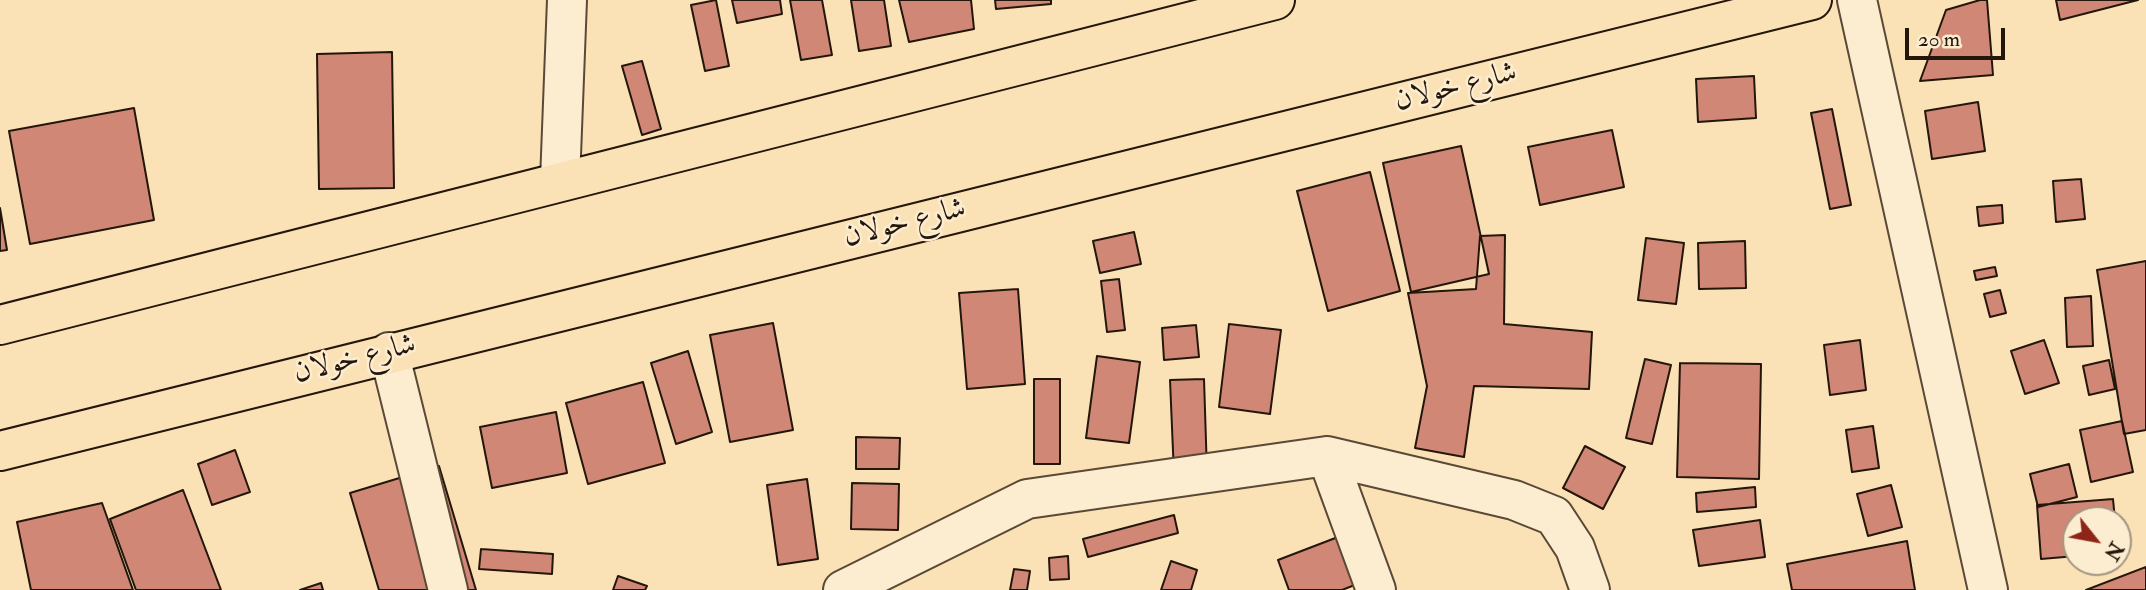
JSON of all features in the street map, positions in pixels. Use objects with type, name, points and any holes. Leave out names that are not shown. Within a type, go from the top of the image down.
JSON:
[{"type":"main road","points":[[0,325],[1275,0]]},
{"type":"main road","name":"شارع خولان","points":[[0,451],[389,352],[1812,0]]},
{"type":"street","points":[[560,181],[567,0]]},
{"type":"street","points":[[1857,0],[1988,590]]},
{"type":"street","points":[[389,352],[448,590]]},
{"type":"street","points":[[1327,456],[1376,590]]},
{"type":"street","points":[[843,590],[1027,499],[1327,456],[1514,500],[1554,516],[1575,548],[1590,590]]},
{"type":"building","points":[[716,0],[729,66],[705,71],[691,5]]},
{"type":"building","points":[[732,0],[780,0],[782,14],[737,23]]},
{"type":"building","points":[[790,0],[822,0],[832,55],[801,60]]},
{"type":"building","points":[[851,0],[884,0],[891,46],[859,51]]},
{"type":"building","points":[[899,0],[971,0],[974,29],[909,42]]},
{"type":"building","points":[[995,0],[1051,0],[1051,4],[996,9]]},
{"type":"building","points":[[1987,0],[1993,75],[1920,81],[1946,10]]},
{"type":"building","points":[[2056,0],[2138,0],[2060,20]]},
{"type":"building","points":[[392,52],[394,188],[319,189],[317,54]]},
{"type":"building","points":[[642,61],[661,129],[642,135],[622,66]]},
{"type":"building","points":[[1754,76],[1756,118],[1698,122],[1696,79]]},
{"type":"building","points":[[1978,102],[1985,151],[1932,159],[1925,111]]},
{"type":"building","points":[[134,108],[154,220],[30,244],[9,131]]},
{"type":"building","points":[[1832,109],[1851,205],[1830,209],[1811,113]]},
{"type":"building","points":[[1612,130],[1624,187],[1540,205],[1528,147]]},
{"type":"building","points":[[1461,146],[1489,274],[1411,292],[1383,163]]},
{"type":"building","points":[[1370,172],[1400,291],[1328,311],[1297,191]]},
{"type":"building","points":[[2081,179],[2085,219],[2056,222],[2053,181]]},
{"type":"building","points":[[2002,205],[2003,223],[1979,226],[1977,207]]},
{"type":"building","points":[[0,208],[7,250],[0,251]]},
{"type":"building","points":[[1134,232],[1141,264],[1100,273],[1093,241]]},
{"type":"building","points":[[1505,235],[1504,324],[1592,332],[1589,389],[1474,386],[1464,457],[1415,448],[1427,386],[1408,293],[1476,289],[1480,236]]},
{"type":"building","points":[[1646,238],[1684,243],[1676,304],[1638,300]]},
{"type":"building","points":[[1745,241],[1746,288],[1699,289],[1698,243]]},
{"type":"building","points":[[2146,261],[2146,430],[2124,434],[2097,270]]},
{"type":"building","points":[[1995,267],[1997,276],[1976,280],[1974,271]]},
{"type":"building","points":[[1119,279],[1125,330],[1107,332],[1101,281]]},
{"type":"building","points":[[1018,289],[1025,384],[967,389],[959,293]]},
{"type":"building","points":[[2000,290],[2006,313],[1990,317],[1984,294]]},
{"type":"building","points":[[2091,296],[2093,346],[2067,347],[2065,298]]},
{"type":"building","points":[[773,323],[793,430],[730,442],[710,335]]},
{"type":"building","points":[[1229,324],[1281,330],[1270,414],[1219,407]]},
{"type":"building","points":[[1196,325],[1199,357],[1164,360],[1162,328]]},
{"type":"building","points":[[1860,340],[1866,390],[1830,395],[1824,345]]},
{"type":"building","points":[[2044,340],[2059,383],[2025,394],[2011,351]]},
{"type":"building","points":[[688,351],[712,432],[676,444],[651,363]]},
{"type":"building","points":[[1097,356],[1140,362],[1129,443],[1086,438]]},
{"type":"building","points":[[1645,359],[1671,365],[1652,444],[1626,438]]},
{"type":"building","points":[[2109,360],[2115,389],[2089,395],[2083,366]]},
{"type":"building","points":[[1680,363],[1761,364],[1759,479],[1677,477]]},
{"type":"building","points":[[1034,379],[1060,379],[1060,464],[1034,464]]},
{"type":"building","points":[[1204,379],[1207,473],[1174,475],[1170,380]]},
{"type":"building","points":[[643,382],[665,463],[588,484],[566,403]]},
{"type":"building","points":[[556,412],[567,473],[492,488],[480,427]]},
{"type":"building","points":[[2122,421],[2133,472],[2091,482],[2080,430]]},
{"type":"building","points":[[1873,426],[1879,468],[1852,472],[1846,430]]},
{"type":"building","points":[[856,437],[900,438],[899,469],[856,469]]},
{"type":"building","points":[[1585,446],[1625,467],[1603,509],[1563,488]]},
{"type":"building","points":[[235,450],[250,492],[212,505],[198,464]]},
{"type":"building","points":[[2069,464],[2077,497],[2038,507],[2030,474]]},
{"type":"building","points":[[439,466],[476,590],[379,590],[350,493]]},
{"type":"building","points":[[807,479],[818,559],[778,565],[767,485]]},
{"type":"building","points":[[852,483],[899,484],[898,530],[851,529]]},
{"type":"building","points":[[1891,485],[1902,527],[1868,536],[1857,494]]},
{"type":"building","points":[[1755,487],[1756,507],[1697,512],[1696,493]]},
{"type":"building","points":[[183,490],[221,590],[136,590],[110,519]]},
{"type":"building","points":[[2113,499],[2114,506],[2062,506],[2062,557],[2041,559],[2037,505]]},
{"type":"building","points":[[102,503],[133,590],[31,590],[17,522]]},
{"type":"building","points":[[1174,515],[1178,533],[1088,557],[1083,539]]},
{"type":"building","points":[[1760,520],[1765,557],[1699,566],[1693,530]]},
{"type":"building","points":[[1351,532],[1370,579],[1342,590],[1289,590],[1278,560]]},
{"type":"building","points":[[1907,541],[1915,590],[1792,590],[1787,564]]},
{"type":"building","points":[[481,549],[553,554],[552,574],[479,569]]},
{"type":"building","points":[[1068,556],[1069,579],[1050,580],[1049,558]]},
{"type":"building","points":[[1171,561],[1197,570],[1191,590],[1161,590]]},
{"type":"building","points":[[2146,567],[2146,590],[2086,590],[2123,576],[2132,576],[2132,572]]},
{"type":"building","points":[[1014,569],[1030,571],[1027,590],[1010,590]]},
{"type":"building","points":[[618,576],[647,586],[645,590],[613,590]]},
{"type":"building","points":[[321,583],[323,590],[300,590]]}]
